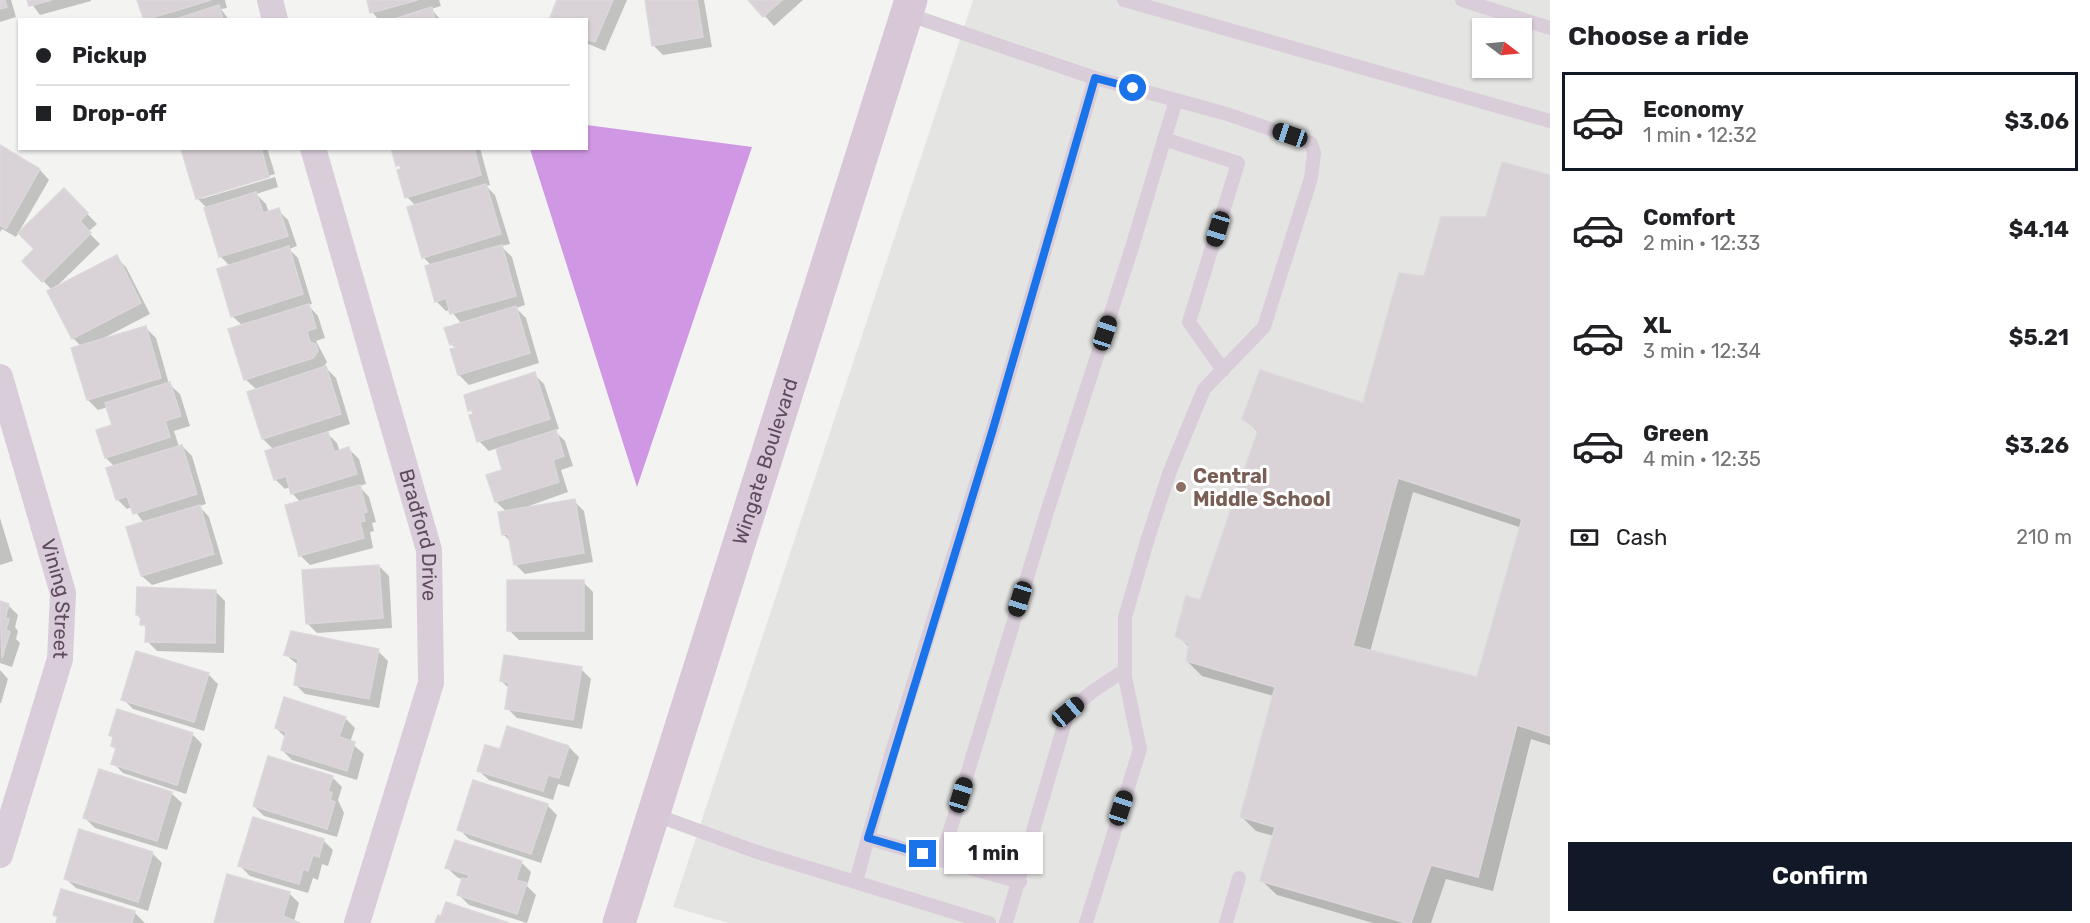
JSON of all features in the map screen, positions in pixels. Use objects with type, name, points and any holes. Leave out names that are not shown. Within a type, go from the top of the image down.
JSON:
[{"type":"street","points":[[270,0],[274,18]]},
{"type":"street","name":"Wingate Boulevard","points":[[619,923],[909,7]]},
{"type":"street","name":"Bradford Drive","points":[[314,150],[429,550],[431,683],[357,923]]},
{"type":"street","name":"Vining Street","points":[[0,376],[63,593],[60,659],[0,855]]},
{"type":"lane","points":[[1124,0],[1550,121]]},
{"type":"lane","points":[[1462,0],[1550,28]]},
{"type":"lane","points":[[909,7],[1095,78],[1176,100],[1311,142],[1314,153],[1311,178],[1264,327],[1204,389],[1170,471],[1148,538],[1125,617],[1125,670],[1140,749],[1086,923]]},
{"type":"lane","points":[[856,881],[993,429],[1095,78]]},
{"type":"lane","points":[[941,860],[1176,100]]},
{"type":"lane","points":[[1164,139],[1238,163],[1189,322],[1223,370]]},
{"type":"lane","points":[[1006,923],[1020,882],[1068,712],[1093,691],[1125,670]]},
{"type":"lane","points":[[653,814],[758,852],[989,923]]},
{"type":"lane","points":[[868,838],[1020,882]]},
{"type":"lane","points":[[1226,923],[1239,878]]},
{"type":"shaded area","name":"Central Middle School","points":[[973,0],[1550,0],[1550,923],[728,923],[673,907]]},
{"type":"shaded area","points":[[588,125],[752,147],[637,487],[530,150],[588,150]]},
{"type":"building","points":[[0,0],[5,0],[7,7],[0,9]]},
{"type":"building","points":[[27,0],[52,0],[29,6]]},
{"type":"building","points":[[137,0],[211,0],[151,18],[143,18]]},
{"type":"building","points":[[367,0],[418,0],[370,13]]},
{"type":"building","points":[[557,0],[613,0],[595,42],[588,40],[588,18],[550,18]]},
{"type":"building","points":[[645,0],[697,0],[703,37],[652,46]]},
{"type":"building","points":[[748,0],[782,0],[763,17]]},
{"type":"building","points":[[219,5],[222,18],[179,18]]},
{"type":"building","points":[[432,7],[435,18],[397,18]]},
{"type":"building","points":[[0,145],[40,169],[6,229],[0,225]]},
{"type":"building","points":[[181,150],[262,150],[269,177],[196,199]]},
{"type":"building","points":[[392,150],[475,150],[481,175],[405,198],[397,170],[401,169],[400,165],[396,166]]},
{"type":"building","points":[[1502,162],[1550,175],[1550,736],[1517,725],[1478,877],[1431,865],[1411,923],[1406,923],[1260,881],[1275,827],[1240,817],[1275,687],[1186,661],[1189,644],[1175,636],[1186,596],[1200,600],[1258,430],[1242,419],[1260,370],[1363,403],[1399,273],[1424,276],[1441,217],[1486,217]],"holes":[[[1398,478],[1522,519],[1477,677],[1353,646]]]},
{"type":"building","points":[[486,184],[501,234],[422,258],[407,207]]},
{"type":"building","points":[[64,188],[88,213],[80,221],[91,233],[42,282],[22,261],[34,249],[18,233]]},
{"type":"building","points":[[256,192],[263,213],[279,208],[288,236],[219,257],[204,208]]},
{"type":"building","points":[[502,245],[516,296],[450,314],[446,298],[435,302],[425,266]]},
{"type":"building","points":[[289,246],[303,294],[231,317],[217,269]]},
{"type":"building","points":[[117,255],[141,303],[72,339],[47,291]]},
{"type":"building","points":[[309,304],[316,328],[307,331],[310,342],[316,344],[318,351],[313,358],[244,380],[228,329]]},
{"type":"building","points":[[516,306],[530,353],[458,375],[450,349],[455,348],[453,343],[450,345],[444,328]]},
{"type":"building","points":[[146,326],[161,378],[87,400],[71,348]]},
{"type":"building","points":[[326,366],[341,414],[262,439],[247,392]]},
{"type":"building","points":[[535,372],[550,419],[477,442],[469,415],[473,414],[472,410],[468,411],[464,395]]},
{"type":"building","points":[[170,382],[181,416],[165,421],[170,437],[105,458],[96,430],[112,425],[105,403]]},
{"type":"building","points":[[556,430],[564,456],[553,460],[559,482],[495,502],[486,475],[502,470],[496,449]]},
{"type":"building","points":[[328,432],[334,452],[349,447],[357,474],[291,494],[286,476],[274,480],[265,451]]},
{"type":"building","points":[[182,445],[197,494],[133,514],[127,496],[116,500],[106,468]]},
{"type":"building","points":[[360,485],[367,512],[363,513],[365,521],[360,522],[364,538],[299,556],[285,505]]},
{"type":"building","points":[[575,499],[584,553],[514,565],[508,534],[502,535],[498,512]]},
{"type":"building","points":[[200,505],[214,554],[141,576],[126,527]]},
{"type":"building","points":[[379,565],[383,618],[306,624],[302,570]]},
{"type":"building","points":[[507,580],[584,580],[584,631],[507,631]]},
{"type":"building","points":[[137,587],[216,590],[215,643],[145,642],[146,625],[140,625],[141,615],[136,615]]},
{"type":"building","points":[[0,601],[9,604],[5,618],[9,619],[6,630],[10,632],[2,658]]},
{"type":"building","points":[[291,631],[379,649],[369,699],[294,685],[298,659],[284,655]]},
{"type":"building","points":[[136,651],[209,673],[194,722],[121,700]]},
{"type":"building","points":[[504,655],[582,667],[573,720],[505,709],[509,683],[500,681]]},
{"type":"building","points":[[284,697],[346,717],[339,737],[355,742],[347,771],[281,750],[286,732],[275,728]]},
{"type":"building","points":[[117,709],[193,733],[177,785],[111,764],[116,748],[111,746],[113,737],[109,735]]},
{"type":"building","points":[[507,726],[569,746],[559,778],[548,775],[543,791],[477,771],[485,745],[500,749]]},
{"type":"building","points":[[268,756],[333,776],[328,791],[332,793],[330,800],[335,802],[327,829],[253,806]]},
{"type":"building","points":[[99,769],[172,792],[157,841],[83,818]]},
{"type":"building","points":[[473,780],[548,804],[531,854],[457,830]]},
{"type":"building","points":[[253,817],[324,839],[319,857],[313,855],[308,871],[303,869],[299,884],[238,866]]},
{"type":"building","points":[[79,829],[153,852],[138,902],[64,879]]},
{"type":"building","points":[[455,840],[522,861],[516,880],[527,883],[517,914],[457,895],[462,878],[468,879],[469,875],[445,868]]},
{"type":"building","points":[[227,874],[290,892],[283,916],[300,923],[214,923]]},
{"type":"building","points":[[61,889],[135,911],[132,923],[56,923],[58,917],[53,915]]},
{"type":"building","points":[[446,902],[509,923],[435,923],[438,915],[441,916]]},
{"type":"place","name":"Central Middle School","points":[[1181,487]]},
{"type":"route","points":[[923,854],[868,838],[892,752],[993,429],[1095,78],[1133,88]]}]
